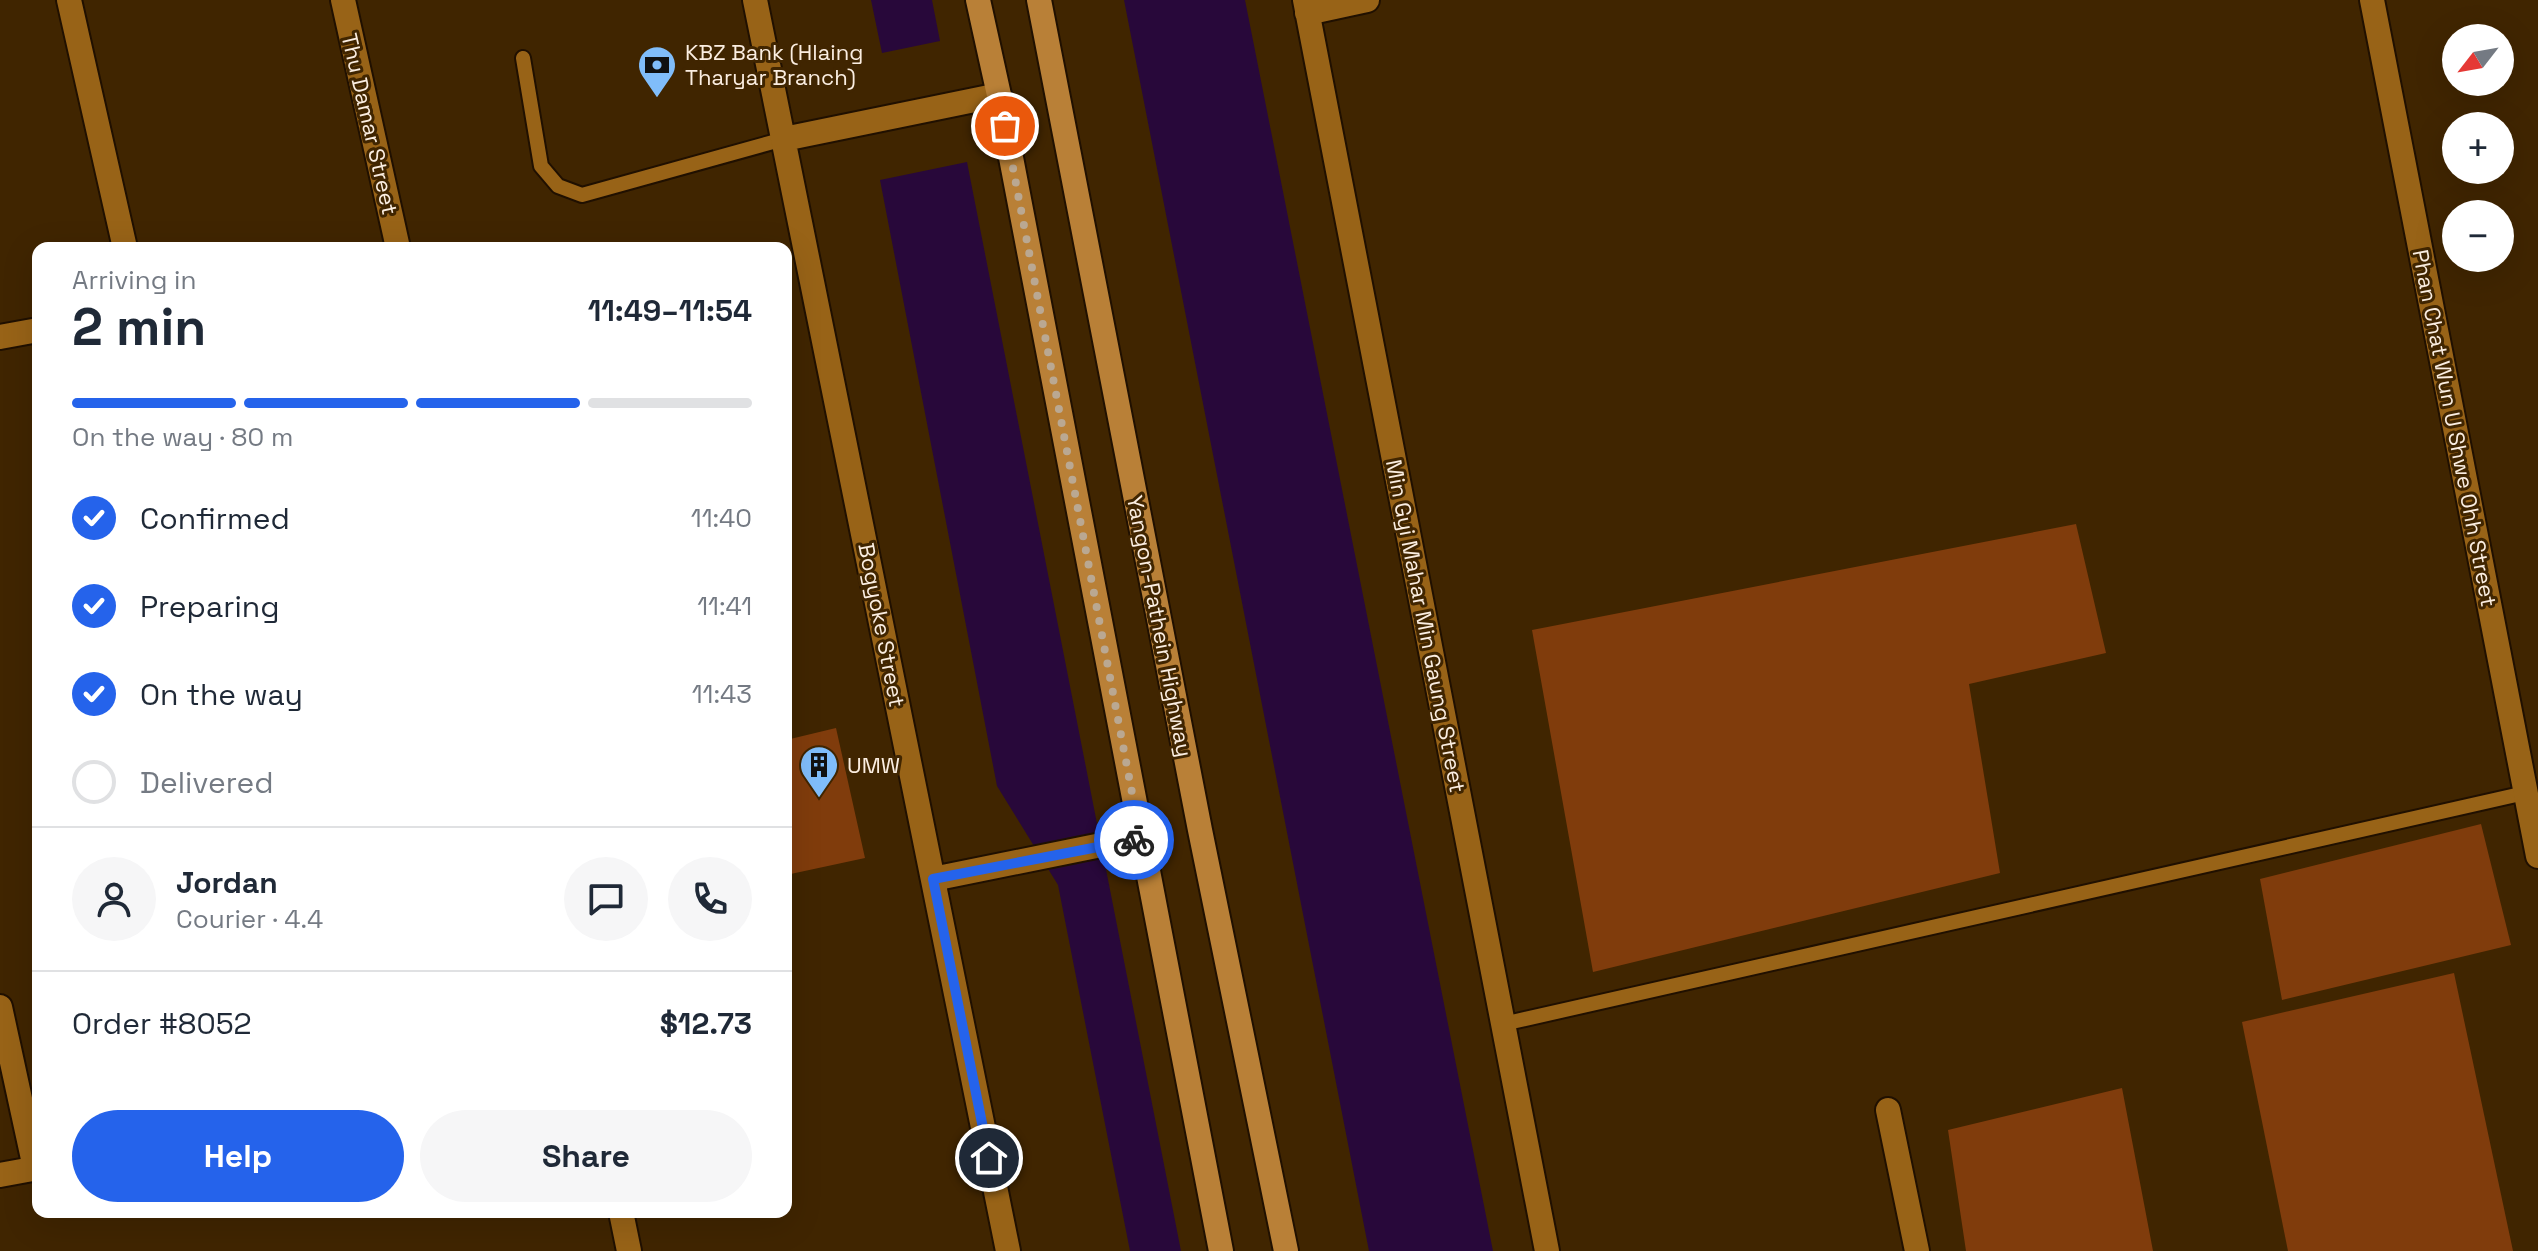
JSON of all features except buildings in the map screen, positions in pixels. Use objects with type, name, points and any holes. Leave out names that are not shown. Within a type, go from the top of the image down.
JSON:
[{"type":"main road","points":[[978,0],[999,95],[1131,841],[1221,1251]]},
{"type":"main road","name":"Yangon-Pathein Highway","points":[[1039,0],[1200,830],[1286,1251]]},
{"type":"street","points":[[69,0],[124,242]]},
{"type":"street","name":"Thu Damar Street","points":[[343,0],[397,242]]},
{"type":"street","name":"Bogyoke Street","points":[[755,0],[1008,1251]]},
{"type":"street","points":[[1306,7],[1367,0]]},
{"type":"street","name":"Phan Chat Wun U Shwe Ohh Street","points":[[2372,0],[2538,856]]},
{"type":"street","name":"Min Gyi Mahar Min Gaung Street","points":[[1306,7],[1547,1251]]},
{"type":"street","points":[[784,139],[999,95]]},
{"type":"street","points":[[0,337],[32,331]]},
{"type":"street","points":[[933,879],[1131,841]]},
{"type":"street","points":[[0,1007],[32,1146]]},
{"type":"street","points":[[1888,1110],[1917,1251]]},
{"type":"street","points":[[0,1175],[32,1169]]},
{"type":"street","points":[[622,1218],[629,1251]]},
{"type":"lane","points":[[523,58],[541,166],[558,186],[582,195],[784,139]]},
{"type":"lane","points":[[1503,1024],[2525,793]]},
{"type":"shaded area","points":[[871,0],[932,0],[940,41],[882,53]]},
{"type":"shaded area","points":[[1124,0],[1245,0],[1493,1251],[1369,1251]]},
{"type":"shaded area","points":[[967,162],[1181,1251],[1130,1251],[1058,885],[997,786],[880,180]]},
{"type":"way so far","points":[[1005,126],[1141,840],[1134,840]]},
{"type":"place","name":"KBZ Bank (Hlaing Tharyar Branch)","points":[[657,99]]},
{"type":"place","name":"UMW","points":[[819,799]]},
{"type":"route","points":[[989,1158],[933,879],[1134,840]]}]
